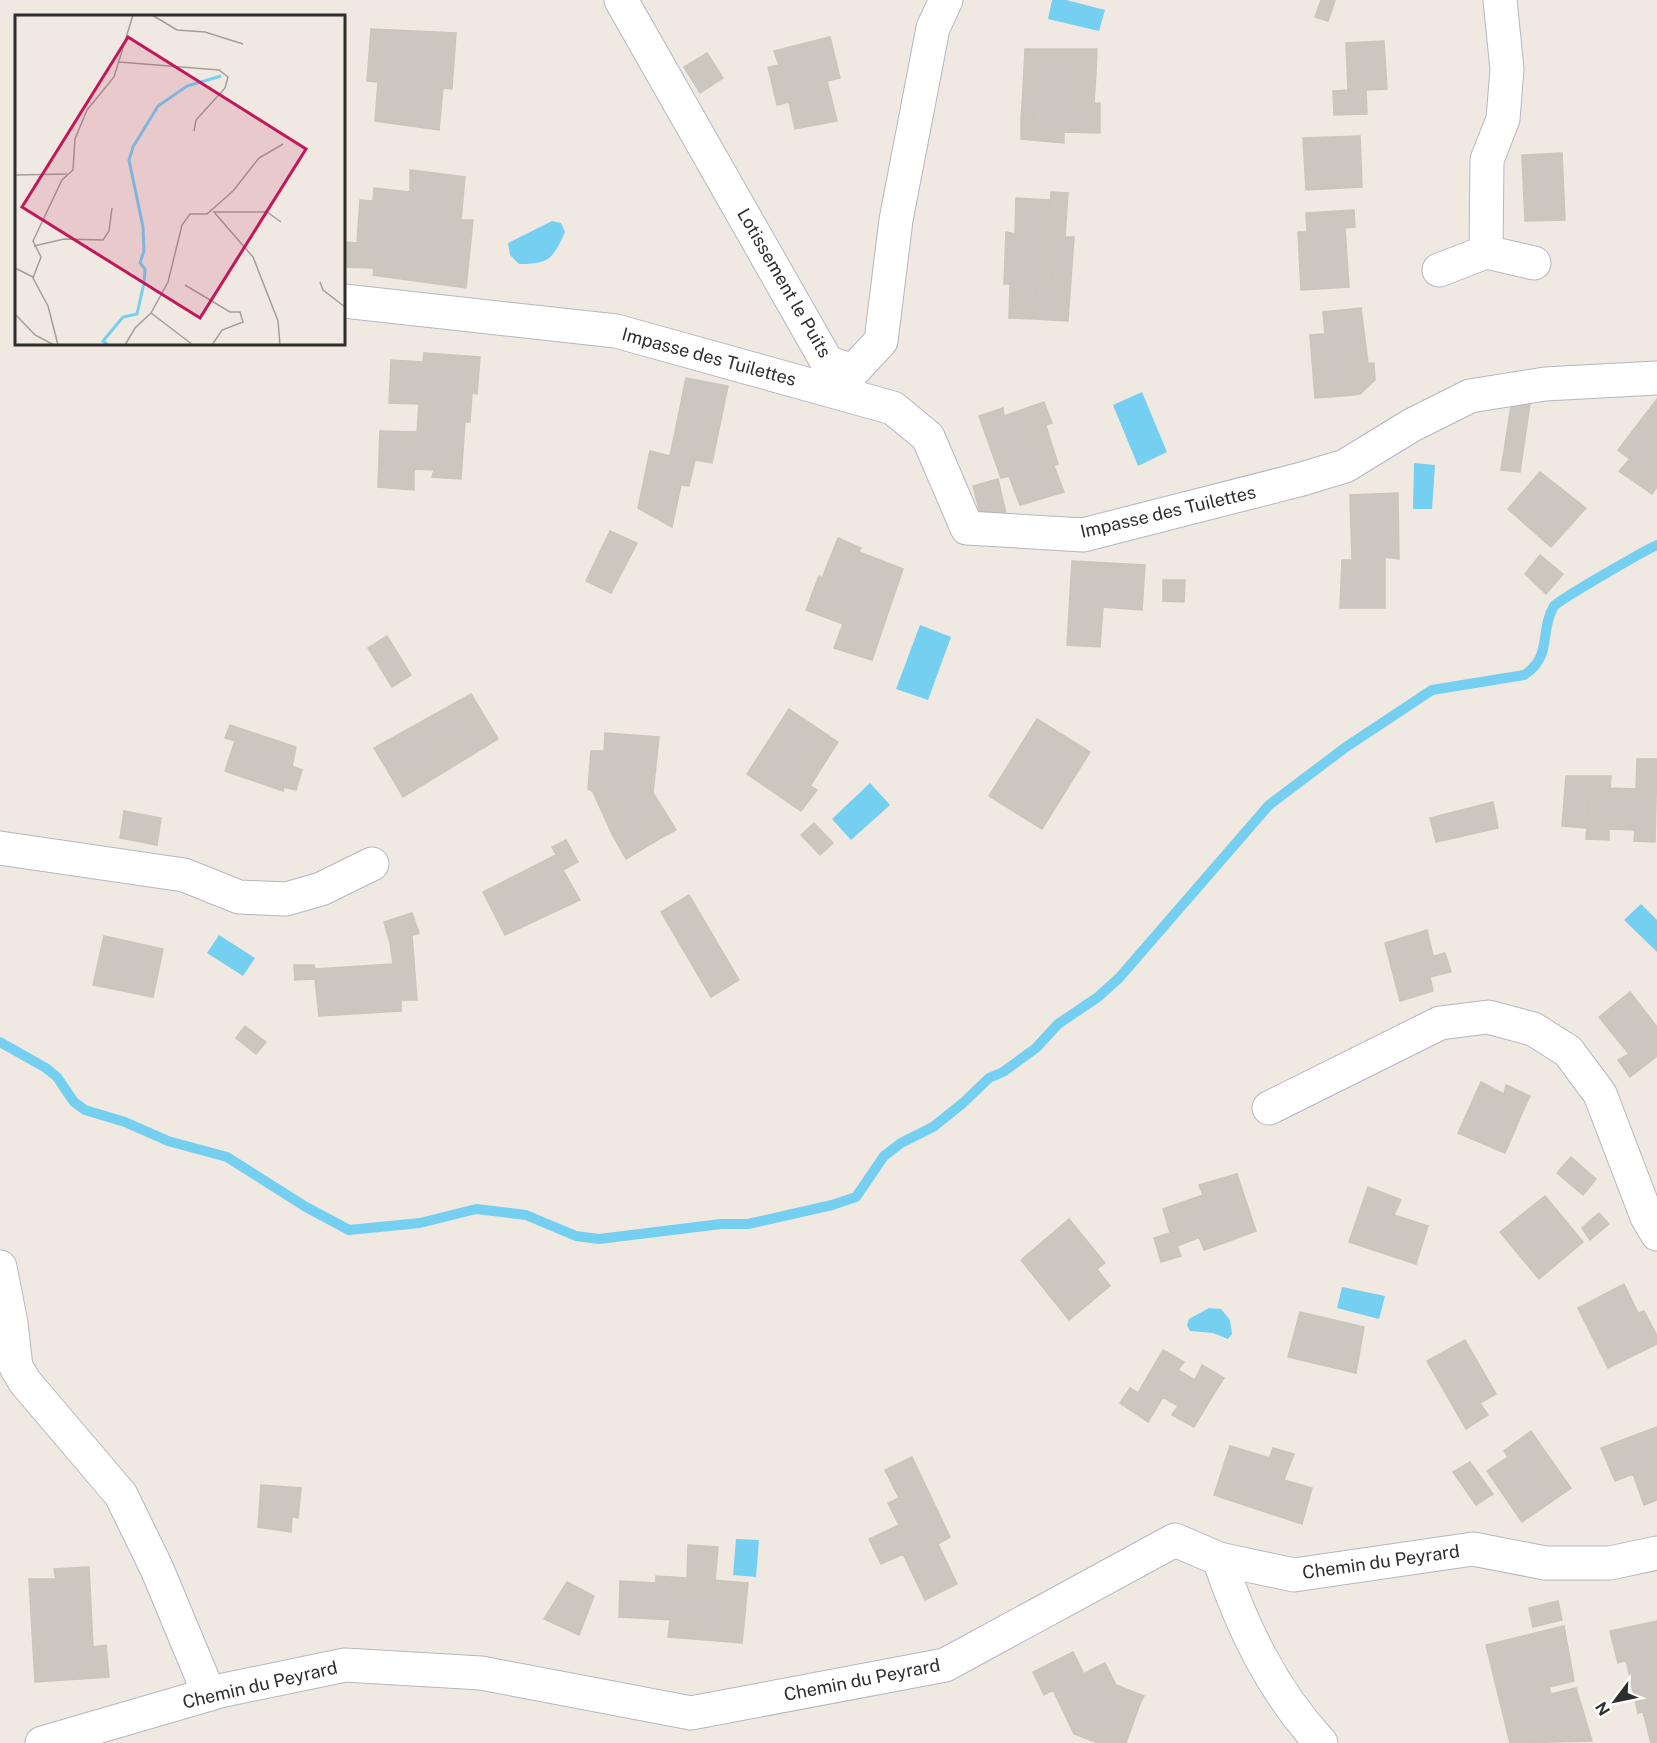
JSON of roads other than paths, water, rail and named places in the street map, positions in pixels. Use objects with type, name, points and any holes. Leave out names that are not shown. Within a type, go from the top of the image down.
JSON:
[{"type":"street","name":"Lotissement le Puits","points":[[621,0],[827,362],[853,371],[881,341],[898,208],[933,28],[946,0]]},
{"type":"street","points":[[1486,252],[1487,160],[1503,119],[1507,69],[1500,0]]},
{"type":"street","points":[[1439,270],[1486,252],[1534,263]]},
{"type":"street","name":"Impasse des Tuilettes","points":[[345,301],[616,331],[893,408],[928,437],[967,528],[1059,534],[1083,535],[1345,466],[1412,425],[1470,396],[1545,384],[1657,378]]},
{"type":"street","points":[[0,848],[184,875],[239,897],[262,898],[286,898],[321,890],[372,864]]},
{"type":"street","points":[[1269,1108],[1440,1023],[1488,1017],[1533,1029],[1568,1051],[1600,1094],[1647,1217],[1657,1234]]},
{"type":"street","points":[[0,1267],[11,1323],[16,1367],[25,1382],[121,1495],[157,1569],[209,1694]]},
{"type":"street","name":"Chemin du Peyrard","points":[[42,1743],[209,1694],[345,1665],[481,1674],[691,1713],[945,1665],[1175,1540],[1219,1559],[1294,1575],[1473,1549],[1545,1563],[1610,1563],[1657,1553]]},
{"type":"street","points":[[1219,1559],[1236,1610],[1265,1668],[1299,1720],[1321,1743]]},
{"type":"water","points":[[1052,0],[1066,0],[1105,10],[1099,31],[1048,19]]},
{"type":"water","points":[[552,221],[561,223],[565,232],[553,254],[544,261],[519,264],[510,255],[508,243]]},
{"type":"water","points":[[1142,392],[1167,452],[1138,466],[1113,405]]},
{"type":"water","points":[[1414,463],[1435,465],[1432,509],[1413,509]]},
{"type":"water","points":[[920,625],[951,637],[928,700],[896,689]]},
{"type":"water","points":[[870,783],[890,805],[851,840],[832,819]]},
{"type":"water","points":[[1641,904],[1657,920],[1657,952],[1624,920]]},
{"type":"water","points":[[219,935],[255,958],[243,976],[207,953]]},
{"type":"water","points":[[1342,1287],[1385,1296],[1379,1319],[1337,1308]]},
{"type":"water","points":[[1209,1308],[1221,1309],[1230,1320],[1232,1334],[1228,1339],[1213,1333],[1190,1331],[1187,1325],[1189,1319]]},
{"type":"water","points":[[736,1539],[759,1540],[756,1577],[733,1575]]},
{"type":"waterway","points":[[0,1042],[46,1068],[57,1077],[74,1102],[85,1110],[125,1122],[168,1141],[227,1157],[306,1207],[349,1230],[420,1223],[476,1209],[526,1215],[576,1236],[599,1239],[721,1224],[748,1224],[832,1205],[856,1197],[884,1156],[901,1143],[933,1127],[989,1078],[1003,1072],[1036,1048],[1058,1024],[1098,997],[1119,978],[1269,805],[1346,747],[1432,690],[1524,675],[1539,660],[1554,606],[1657,545]]}]
